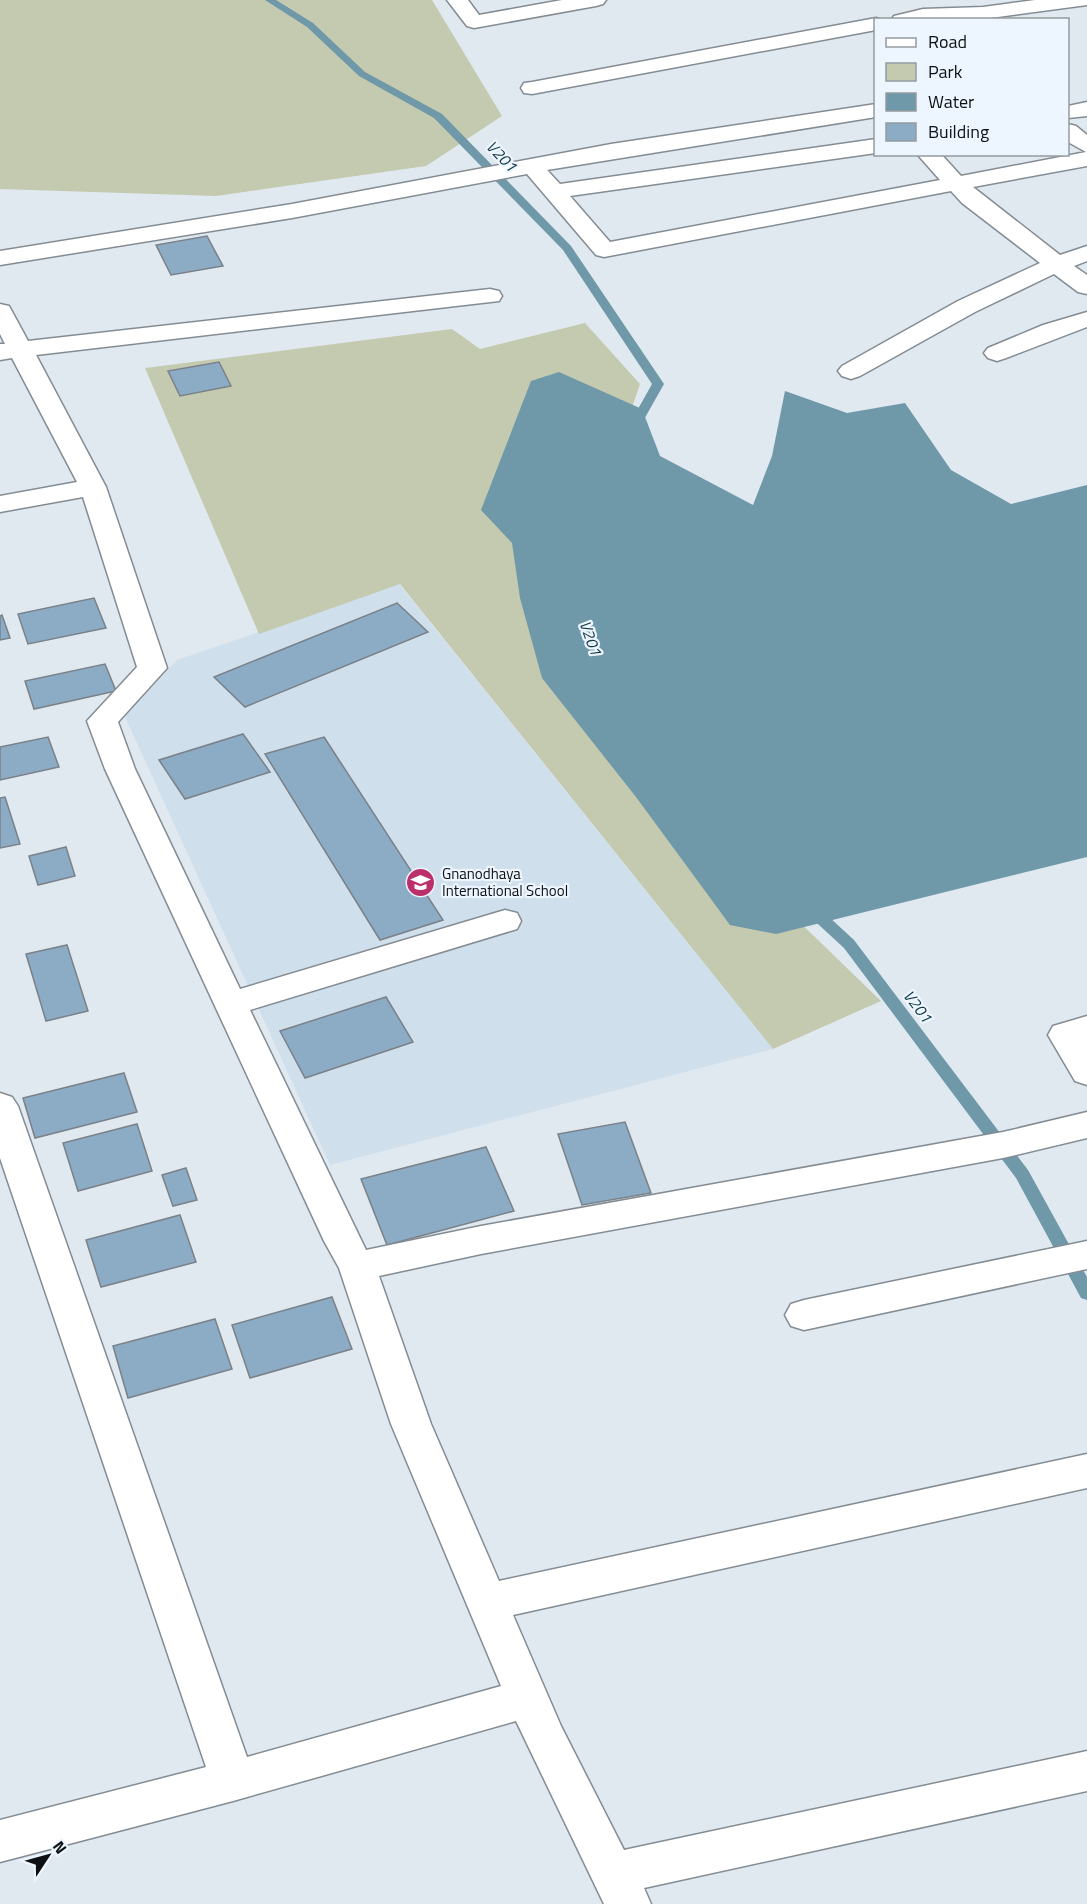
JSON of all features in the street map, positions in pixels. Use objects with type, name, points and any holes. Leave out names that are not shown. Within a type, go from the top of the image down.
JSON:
[{"type":"street","points":[[458,0],[474,22],[596,0]]},
{"type":"street","points":[[906,0],[926,17],[983,14],[1081,0]]},
{"type":"street","points":[[532,88],[874,24]]},
{"type":"street","points":[[1069,112],[1087,109]]},
{"type":"street","points":[[0,258],[292,211],[611,151],[874,110]]},
{"type":"street","points":[[1069,132],[1087,146]]},
{"type":"street","points":[[553,192],[874,146]]},
{"type":"street","points":[[930,156],[954,182],[1087,287]]},
{"type":"street","points":[[533,167],[604,250],[954,182],[1087,159]]},
{"type":"street","points":[[851,370],[938,322],[1056,264],[1087,253]]},
{"type":"street","points":[[9,350],[490,296]]},
{"type":"street","points":[[0,311],[9,350],[93,487],[152,669],[102,721],[120,769],[342,1241],[357,1266],[411,1424],[544,1736],[622,1889],[1087,1771]]},
{"type":"street","points":[[997,353],[1052,330],[1087,319]]},
{"type":"street","points":[[0,504],[93,487]]},
{"type":"street","points":[[230,1004],[505,921]]},
{"type":"street","points":[[1087,1028],[1065,1035],[1087,1072]]},
{"type":"street","points":[[0,1106],[233,1781]]},
{"type":"street","points":[[357,1266],[492,1238],[1003,1145],[1087,1125]]},
{"type":"street","points":[[804,1315],[1087,1256]]},
{"type":"street","points":[[488,1602],[1087,1471]]},
{"type":"street","points":[[0,1841],[233,1781],[529,1698]]},
{"type":"shaded area","name":"Gnanodhaya International School","points":[[399,584],[773,1049],[330,1165],[125,717],[177,660]]},
{"type":"green space","points":[[0,0],[432,0],[502,116],[426,166],[216,196],[0,189]]},
{"type":"green space","points":[[585,323],[640,384],[557,629],[625,753],[881,1001],[773,1049],[400,584],[259,634],[145,368],[452,329],[480,349]]},
{"type":"water","points":[[559,372],[642,409],[660,456],[753,505],[772,456],[785,391],[847,413],[905,403],[951,470],[1011,504],[1087,485],[1087,857],[776,934],[730,925],[636,797],[542,678],[520,598],[512,543],[481,510],[531,381]]},
{"type":"building","points":[[207,236],[223,266],[171,275],[156,245]]},
{"type":"building","points":[[219,362],[231,386],[180,396],[168,371]]},
{"type":"building","points":[[94,598],[106,628],[28,644],[18,614]]},
{"type":"building","points":[[397,603],[428,632],[245,707],[214,677]]},
{"type":"building","points":[[2,615],[10,638],[0,640],[0,616]]},
{"type":"building","points":[[105,664],[116,691],[34,709],[25,681]]},
{"type":"building","points":[[243,734],[270,772],[185,799],[159,760]]},
{"type":"building","points":[[48,737],[59,767],[0,780],[0,747]]},
{"type":"building","points":[[324,737],[443,920],[380,940],[265,754]]},
{"type":"building","points":[[5,797],[20,844],[0,848],[0,798]]},
{"type":"building","points":[[66,847],[75,876],[38,885],[29,856]]},
{"type":"building","points":[[67,945],[88,1011],[46,1021],[26,954]]},
{"type":"building","points":[[386,997],[413,1042],[305,1078],[280,1031]]},
{"type":"building","points":[[124,1073],[137,1112],[35,1138],[23,1098]]},
{"type":"building","points":[[625,1122],[651,1193],[582,1205],[558,1134]]},
{"type":"building","points":[[137,1124],[152,1171],[78,1191],[63,1143]]},
{"type":"building","points":[[486,1147],[514,1211],[387,1245],[361,1179]]},
{"type":"building","points":[[186,1168],[197,1200],[173,1206],[162,1175]]},
{"type":"building","points":[[180,1215],[196,1262],[101,1287],[86,1240]]},
{"type":"building","points":[[332,1297],[352,1349],[250,1378],[232,1325]]},
{"type":"building","points":[[215,1319],[232,1369],[128,1398],[113,1346]]},
{"type":"waterway","name":"V201","points":[[270,0],[310,25],[362,74],[438,116],[567,248],[658,384],[634,427]]},
{"type":"waterway","name":"V201","points":[[811,909],[849,944],[1022,1174],[1087,1293]]},
{"type":"place","name":"Gnanodhaya International School","points":[[421,883]]}]
